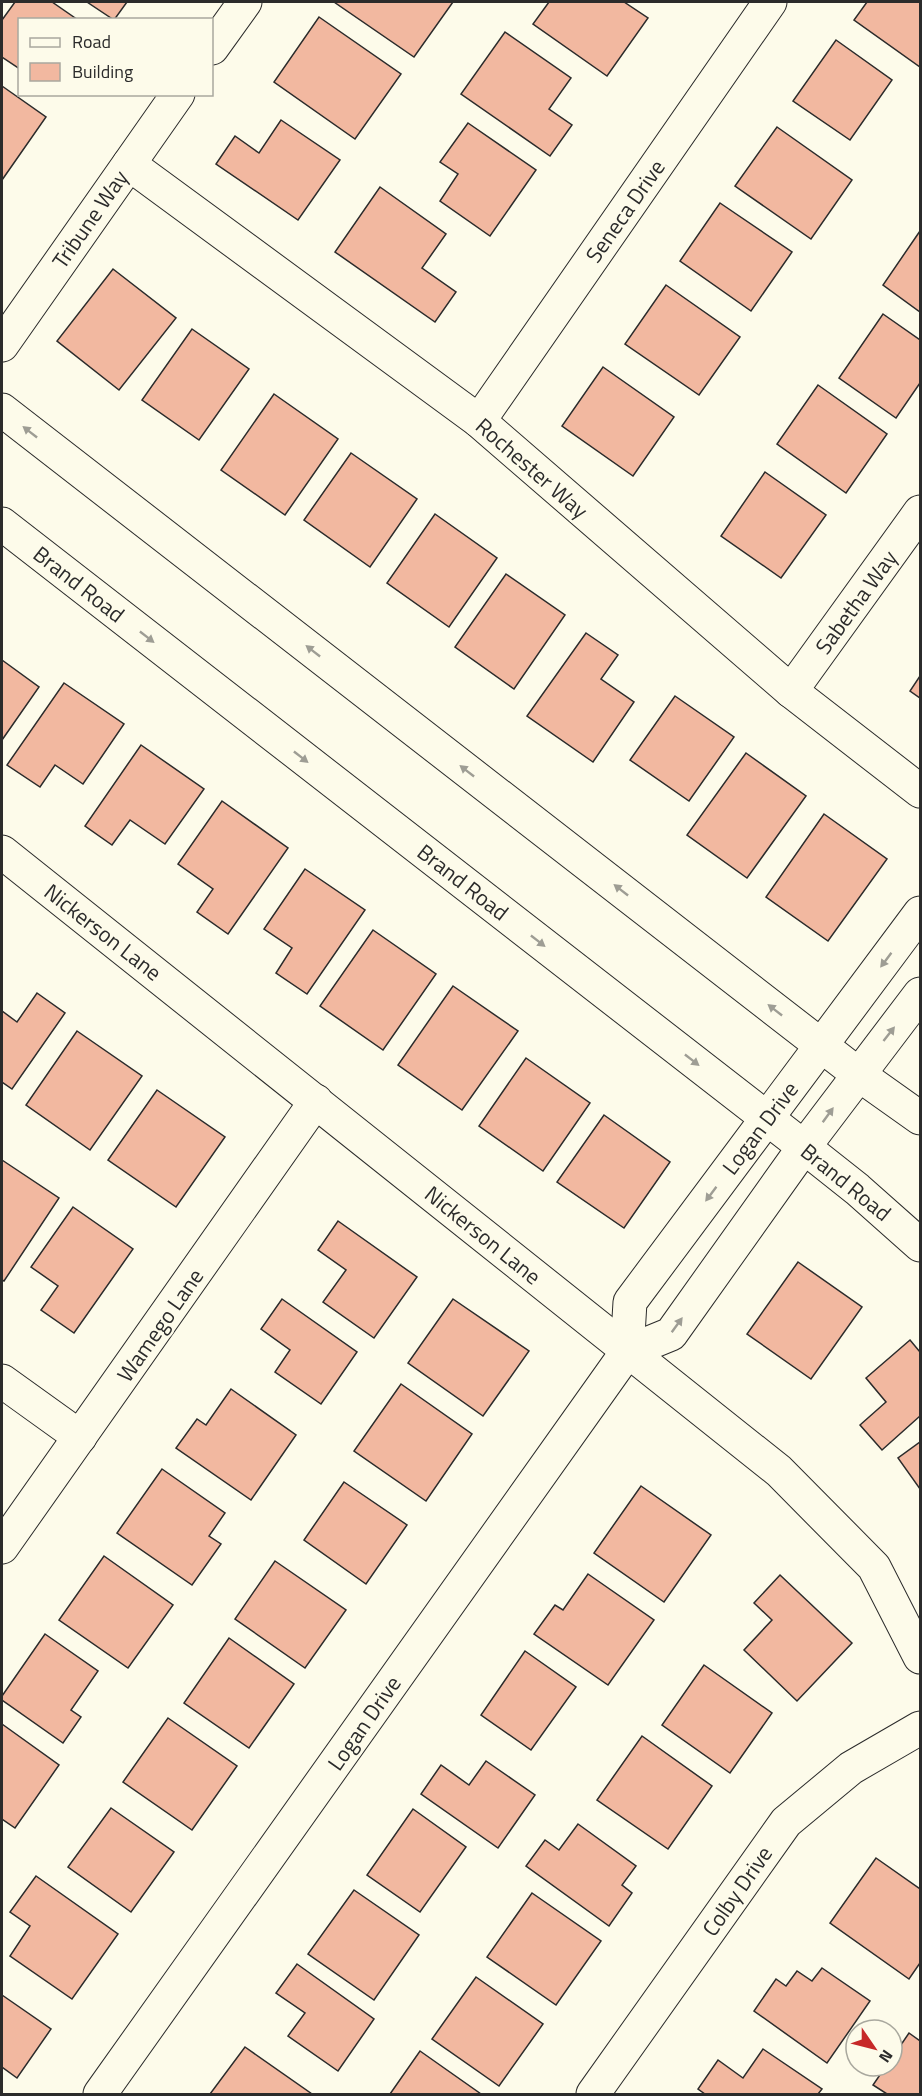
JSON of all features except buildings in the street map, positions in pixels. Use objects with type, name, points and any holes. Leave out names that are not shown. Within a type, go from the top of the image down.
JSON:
[{"type":"street","points":[[213,47],[245,2]]},
{"type":"street","name":"Seneca Drive","points":[[479,421],[770,2]]},
{"type":"street","name":"Tribune Way","points":[[2,345],[177,96]]},
{"type":"street","name":"Rochester Way","points":[[129,164],[479,421],[791,691],[921,791]]},
{"type":"street","points":[[2,410],[821,1046],[921,1118]]},
{"type":"street","name":"Sabetha Way","points":[[791,691],[921,512]]},
{"type":"street","name":"Brand Road","points":[[2,524],[804,1147],[857,1189],[921,1245]]},
{"type":"street","name":"Nickerson Lane","points":[[2,852],[779,1472],[874,1567],[921,1657]]},
{"type":"street","name":"Logan Drive","points":[[100,2094],[627,1352],[630,1302],[921,913]]},
{"type":"street","name":"Logan Drive","points":[[627,1352],[671,1334],[804,1147],[921,994]]},
{"type":"street","name":"Wamego Lane","points":[[2,1547],[316,1101]]},
{"type":"street","points":[[2,1381],[80,1437]]},
{"type":"street","name":"Colby Drive","points":[[593,2094],[786,1822],[851,1768],[921,1728]]}]
